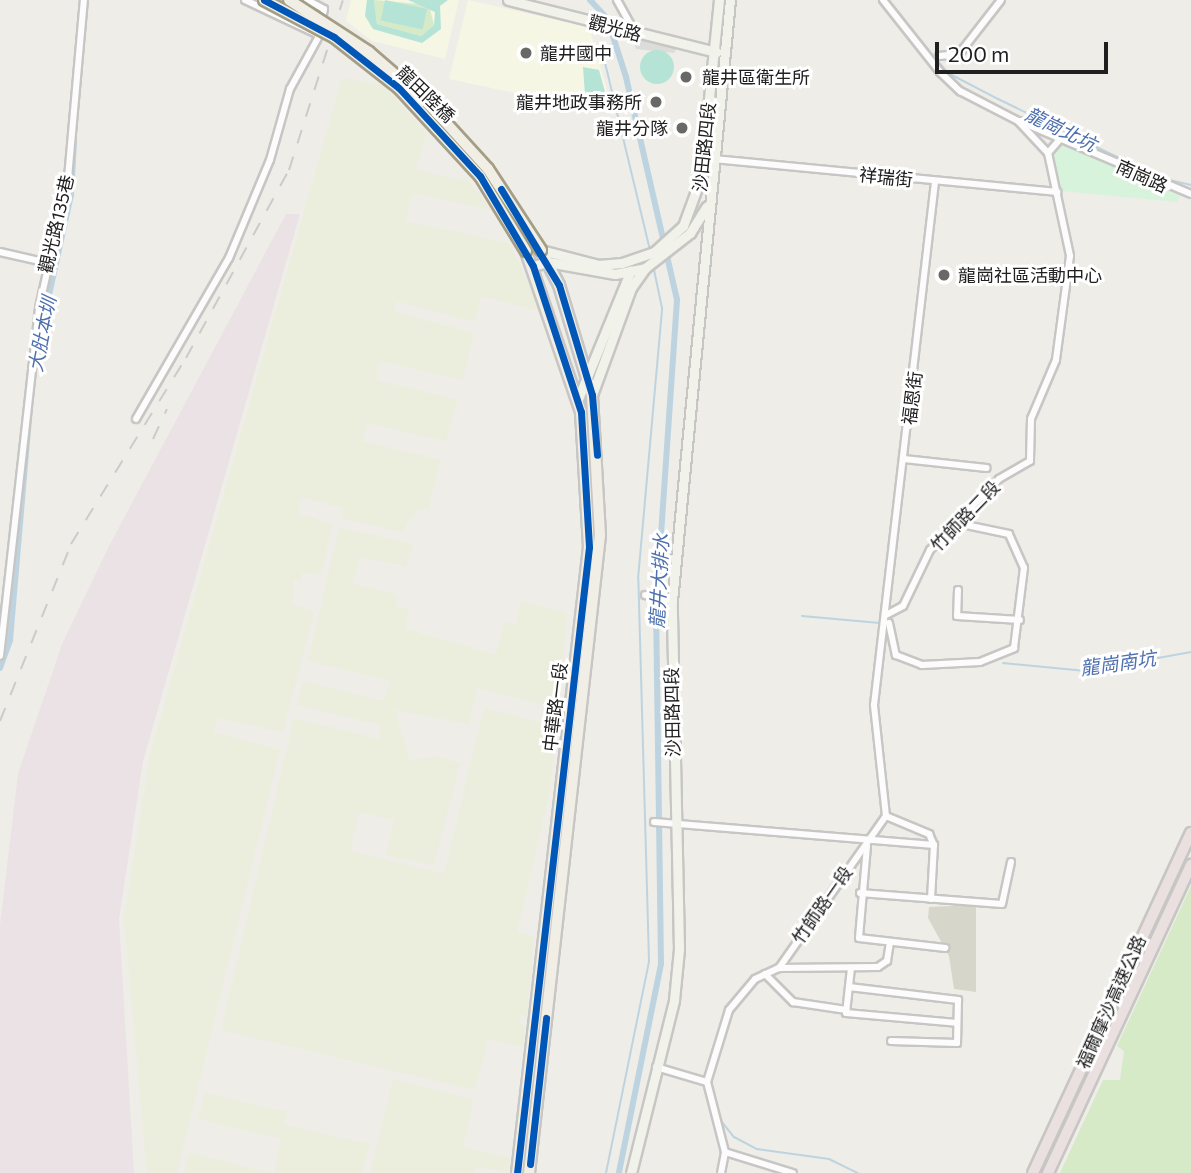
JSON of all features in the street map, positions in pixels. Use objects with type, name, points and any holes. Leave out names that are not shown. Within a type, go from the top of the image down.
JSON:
[{"type":"highway","name":"福爾摩沙高速公路","points":[[1033,1173],[1191,832]]},
{"type":"highway","name":"福爾摩沙高速公路","points":[[1048,1173],[1191,865]]},
{"type":"main road","name":"龍田陸橋","points":[[264,0],[334,37],[399,88],[480,176],[526,251]]},
{"type":"main road","name":"龍田陸橋","points":[[289,0],[369,52],[428,103],[488,169],[541,250]]},
{"type":"main road","name":"中華路一段","points":[[529,1173],[597,585],[600,510],[592,395],[548,262],[541,250]]},
{"type":"main road","name":"中華路一段","points":[[517,1173],[589,547],[578,399],[526,251]]},
{"type":"street","name":"觀光路135巷","points":[[0,656],[48,263],[68,178],[84,0]]},
{"type":"street","points":[[245,0],[318,38]]},
{"type":"street","points":[[136,419],[229,258],[270,160],[290,89],[318,38],[324,9],[307,0]]},
{"type":"street","name":"觀光路","points":[[508,0],[718,52]]},
{"type":"street","points":[[617,0],[631,32]]},
{"type":"street","name":"沙田路四段","points":[[631,1173],[656,1067],[679,949],[673,826],[668,600],[707,205],[714,159],[719,0]]},
{"type":"street","name":"沙田路四段","points":[[707,205],[697,199],[718,52],[730,0]]},
{"type":"street","name":"竹師路二段","points":[[883,0],[960,91],[1018,121],[1048,153],[1067,221],[1069,275],[1056,321],[1056,360],[1031,419],[1033,454],[930,550],[898,613],[886,615]]},
{"type":"street","points":[[939,56],[959,54],[1001,0]]},
{"type":"street","name":"南崗路","points":[[1018,121],[1191,194]]},
{"type":"street","points":[[1048,153],[1061,138]]},
{"type":"street","name":"祥瑞街","points":[[714,159],[1058,192]]},
{"type":"street","name":"福恩街","points":[[886,615],[935,182]]},
{"type":"street","points":[[578,399],[588,381],[629,273],[638,260],[687,230],[697,199]]},
{"type":"street","points":[[592,395],[631,288],[645,268],[687,230],[707,205]]},
{"type":"street","points":[[541,250],[598,265],[638,260]]},
{"type":"street","points":[[0,252],[48,263]]},
{"type":"street","points":[[533,266],[548,262],[593,274],[629,273],[645,268]]},
{"type":"street","points":[[904,459],[987,468]]},
{"type":"street","points":[[886,615],[896,655],[904,661],[952,666],[1014,648],[1020,620],[1024,568],[1009,534],[957,523]]},
{"type":"street","points":[[958,590],[957,616],[1020,620]]},
{"type":"street","points":[[645,595],[668,600]]},
{"type":"street","points":[[886,615],[874,705],[886,816],[916,824],[934,845],[931,899]]},
{"type":"street","name":"竹師路一段","points":[[779,968],[886,816]]},
{"type":"street","points":[[654,822],[673,826],[934,845]]},
{"type":"street","points":[[868,841],[857,934],[890,942],[945,948]]},
{"type":"street","points":[[860,892],[1002,904],[1011,862]]},
{"type":"street","points":[[721,1173],[725,1152],[707,1082],[729,1010],[765,974],[779,968],[851,968],[887,961],[890,942]]},
{"type":"street","points":[[846,1012],[851,968]]},
{"type":"street","points":[[765,974],[793,1002],[846,1012],[957,1023]]},
{"type":"street","points":[[849,987],[956,998],[957,1043],[950,1046],[891,1041]]},
{"type":"street","points":[[656,1067],[707,1082]]},
{"type":"street","points":[[725,1152],[793,1173]]},
{"type":"shaded area","points":[[351,0],[459,0],[445,59],[372,41],[346,21]]},
{"type":"shaded area","name":"龍井國中","points":[[468,0],[589,27],[614,114],[449,79]]},
{"type":"shaded area","points":[[632,36],[677,48],[674,53],[636,49]]},
{"type":"shaded area","points":[[342,78],[384,86],[426,134],[416,170],[468,181],[492,210],[413,193],[405,221],[509,243],[543,312],[481,296],[474,322],[396,301],[394,312],[474,333],[463,380],[380,361],[376,380],[457,400],[446,441],[367,423],[362,441],[440,460],[428,510],[419,508],[402,532],[341,518],[344,508],[301,497],[298,514],[333,524],[321,574],[302,573],[302,580],[294,580],[292,604],[314,611],[283,732],[218,718],[214,732],[280,750],[177,1173],[147,1173],[124,918],[150,755]]},
{"type":"shaded area","points":[[286,214],[300,214],[143,761],[119,919],[134,1173],[0,1173],[0,925],[18,774],[62,644],[109,546]]},
{"type":"shaded area","points":[[339,528],[413,544],[406,566],[360,557],[353,584],[395,594],[397,607],[408,608],[406,629],[496,655],[504,622],[516,625],[521,601],[567,613],[558,708],[477,688],[469,724],[395,710],[410,761],[435,756],[460,763],[434,865],[386,855],[394,820],[359,812],[350,851],[444,874],[484,708],[557,727],[550,790],[517,932],[534,936],[527,1016],[520,1015],[519,1023],[525,1026],[523,1047],[488,1039],[475,1090],[221,1030],[294,718],[379,739],[381,725],[297,705],[303,681],[384,701],[391,681],[308,661]]},
{"type":"shaded area","points":[[976,905],[976,992],[954,989],[949,956],[928,918],[929,907]]},
{"type":"shaded area","points":[[393,1079],[473,1100],[463,1147],[510,1158],[508,1172],[475,1167],[474,1173],[370,1173]]},
{"type":"shaded area","points":[[205,1093],[287,1112],[284,1125],[370,1144],[362,1173],[274,1173],[281,1139],[198,1119]]},
{"type":"shaded area","points":[[189,1153],[272,1173],[184,1173]]},
{"type":"green space","points":[[367,0],[374,0],[377,24],[421,36],[434,25],[435,12],[408,0],[448,0],[440,6],[441,29],[422,43],[373,29],[365,16]]},
{"type":"green space","points":[[374,0],[429,5],[434,25],[421,36],[377,24]]},
{"type":"green space","points":[[385,0],[427,9],[423,29],[381,21]]},
{"type":"green space","points":[[657,50],[669,55],[674,67],[669,79],[657,84],[645,79],[640,67],[645,55]]},
{"type":"green space","points":[[583,67],[599,70],[607,99],[585,95]]},
{"type":"green space","points":[[1064,142],[1180,196],[1177,202],[1061,191],[1052,154]]},
{"type":"green space","points":[[1191,886],[1191,1173],[1060,1173],[1103,1080],[1120,1080],[1124,1051],[1117,1046]]},
{"type":"waterway","name":"龍井大排水","points":[[590,0],[607,18],[626,77],[677,300],[656,605],[661,964],[619,1173]]},
{"type":"waterway","points":[[601,46],[650,250]]},
{"type":"waterway","name":"龍崗北坑","points":[[937,60],[948,73],[998,99],[1161,178],[1191,185]]},
{"type":"waterway","name":"大肚本圳","points":[[36,354],[71,195],[74,141]]},
{"type":"waterway","points":[[606,1173],[649,961],[638,579],[662,308],[653,265]]},
{"type":"waterway","name":"大肚本圳","points":[[0,668],[10,640],[33,371]]},
{"type":"waterway","name":"龍崗南坑","points":[[802,616],[880,623]]},
{"type":"waterway","name":"龍崗南坑","points":[[1003,663],[1086,671],[1191,652]]},
{"type":"waterway","points":[[721,1121],[734,1137],[757,1149],[829,1159],[858,1173]]},
{"type":"railway","points":[[0,721],[71,544],[186,358],[289,170],[343,0]]},
{"type":"railway","points":[[153,439],[167,409]]},
{"type":"cycle path","points":[[264,0],[334,37],[399,88],[480,176],[533,266],[581,412],[589,547],[517,1173]]},
{"type":"cycle path","points":[[501,189],[559,285],[592,395],[597,455]]},
{"type":"cycle path","points":[[530,1164],[546,1018]]},
{"type":"place","name":"龍井國中","points":[[526,53]]},
{"type":"place","name":"龍井區衛生所","points":[[686,77]]},
{"type":"place","name":"龍井地政事務所","points":[[656,102]]},
{"type":"place","name":"龍井分隊","points":[[682,128]]},
{"type":"place","name":"龍崗社區活動中心","points":[[944,275]]}]
